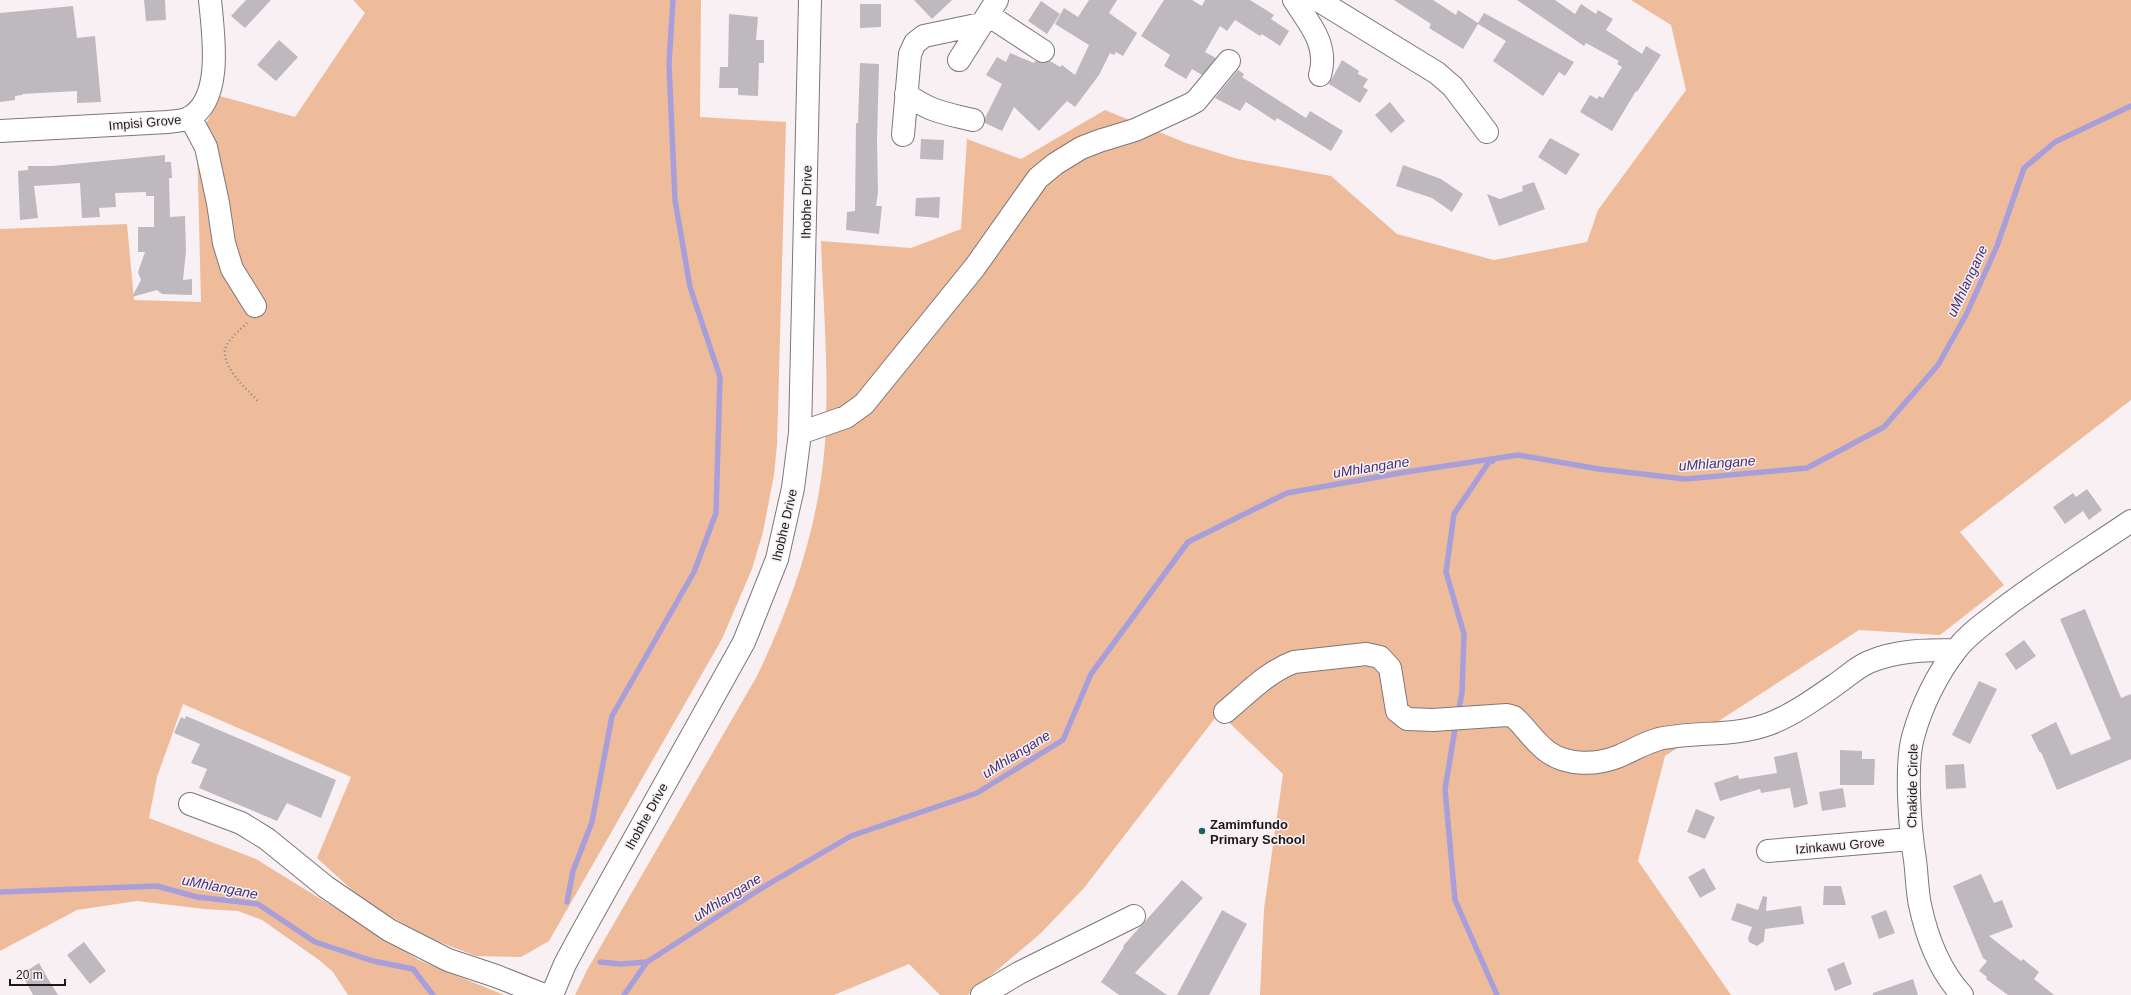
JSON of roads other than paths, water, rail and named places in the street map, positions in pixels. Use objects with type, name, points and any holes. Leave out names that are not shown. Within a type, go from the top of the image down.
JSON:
[{"type":"street","name":"Impisi Grove","points":[[0,131],[182,121],[190,117],[204,104],[209,94],[212,80],[213,42],[210,0]]},
{"type":"street","name":"Ihobhe Drive","points":[[552,995],[565,964],[579,938],[744,642],[776,559],[793,488],[800,433],[810,0]]},
{"type":"street","points":[[1294,0],[1320,42],[1323,59],[1320,75]]},
{"type":"street","points":[[1318,0],[1437,73],[1453,87],[1487,132]]},
{"type":"street","points":[[989,13],[1043,51]]},
{"type":"street","points":[[959,60],[989,13]]},
{"type":"street","points":[[903,135],[910,54],[914,43],[919,39],[989,13]]},
{"type":"street","points":[[800,433],[846,417],[864,404],[975,267],[1026,193],[1046,170],[1081,148],[1135,130],[1179,111],[1196,101],[1228,61]]},
{"type":"street","points":[[906,94],[924,107],[973,120]]},
{"type":"street","points":[[190,117],[206,147],[218,203],[224,243],[232,270],[254,306]]},
{"type":"street","name":"Chakide Circle","points":[[1962,995],[1950,982],[1943,970],[1930,940],[1920,905],[1911,839],[1910,762],[1912,737],[1932,690],[1942,671],[1956,650],[1972,632],[2018,597],[2131,521]]},
{"type":"street","points":[[1225,712],[1262,680],[1283,666],[1294,662],[1373,654],[1386,662],[1390,668],[1396,706],[1400,715],[1407,719],[1433,720],[1508,715],[1514,717],[1548,752],[1571,762],[1596,764],[1661,739],[1692,735],[1713,735],[1758,728],[1771,723],[1816,698],[1868,662],[1913,651],[1956,650]]},
{"type":"street","points":[[190,804],[241,823],[268,839],[326,888],[388,930],[448,960],[496,976],[544,995]]},
{"type":"street","name":"Izinkawu Grove","points":[[1768,851],[1911,839]]},
{"type":"street","points":[[982,995],[1019,973],[1134,916]]},
{"type":"waterway","points":[[567,902],[573,871],[592,822],[612,716],[694,572],[716,513],[720,377],[690,287],[675,200],[669,64],[673,0]]},
{"type":"waterway","name":"uMhlangane","points":[[624,995],[647,962],[762,888],[851,836],[977,793],[1063,740],[1091,674],[1188,542],[1287,493],[1406,472],[1518,455],[1599,469],[1685,479],[1807,468],[1884,427],[1938,365],[1967,313],[1997,246],[2024,168],[2055,142],[2131,106]]},
{"type":"waterway","points":[[1458,713],[1462,693],[1464,634],[1446,572],[1454,514],[1489,462],[1493,461]]},
{"type":"waterway","points":[[1456,723],[1445,789],[1455,900],[1497,995]]},
{"type":"waterway","name":"uMhlangane","points":[[0,892],[157,886],[197,897],[258,904],[315,942],[373,961],[413,969],[433,995]]},
{"type":"waterway","points":[[600,962],[621,964],[647,962]]},
{"type":"place","name":"Zamimfundo Primary School","points":[[1202,831]]}]
